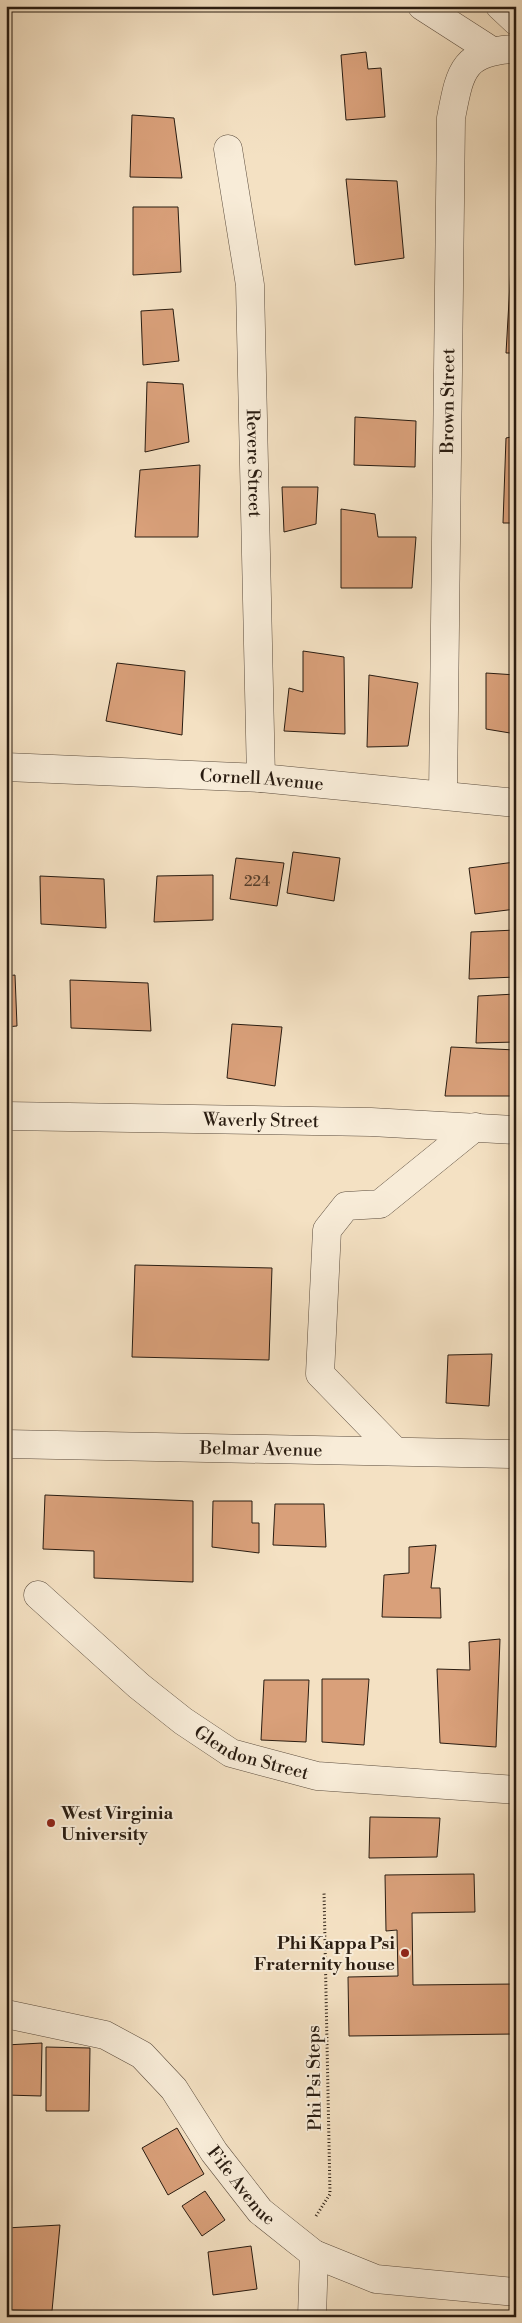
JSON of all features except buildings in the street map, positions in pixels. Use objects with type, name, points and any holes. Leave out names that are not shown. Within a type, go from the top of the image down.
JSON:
[{"type":"street","points":[[422,6],[504,50]]},
{"type":"street","points":[[500,6],[516,21]]},
{"type":"street","name":"Brown Street","points":[[442,794],[451,118],[462,71],[477,57],[504,50]]},
{"type":"street","name":"Revere Street","points":[[228,149],[250,285],[261,778]]},
{"type":"street","name":"Cornell Avenue","points":[[6,766],[261,778],[442,794],[516,803]]},
{"type":"street","name":"Waverly Street","points":[[6,1116],[371,1122],[516,1130]]},
{"type":"street","points":[[394,1450],[320,1374],[327,1230],[346,1206],[380,1204],[475,1127]]},
{"type":"street","name":"Belmar Avenue","points":[[6,1444],[394,1450],[516,1454]]},
{"type":"street","name":"Glendon Street","points":[[38,1595],[139,1686],[183,1721],[231,1753],[324,1777],[516,1790]]},
{"type":"street","name":"Fife Avenue","points":[[6,2014],[105,2035],[142,2055],[174,2089],[214,2152],[260,2211],[314,2254],[376,2278],[516,2292]]},
{"type":"street","points":[[312,2317],[314,2254]]},
{"type":"path","name":"Phi Psi Steps","points":[[314,2219],[330,2194],[324,1892]]},
{"type":"place","name":"West Virginia University","points":[[51,1823]]},
{"type":"place","name":"Phi Kappa Psi Fraternity house","points":[[405,1953]]}]
